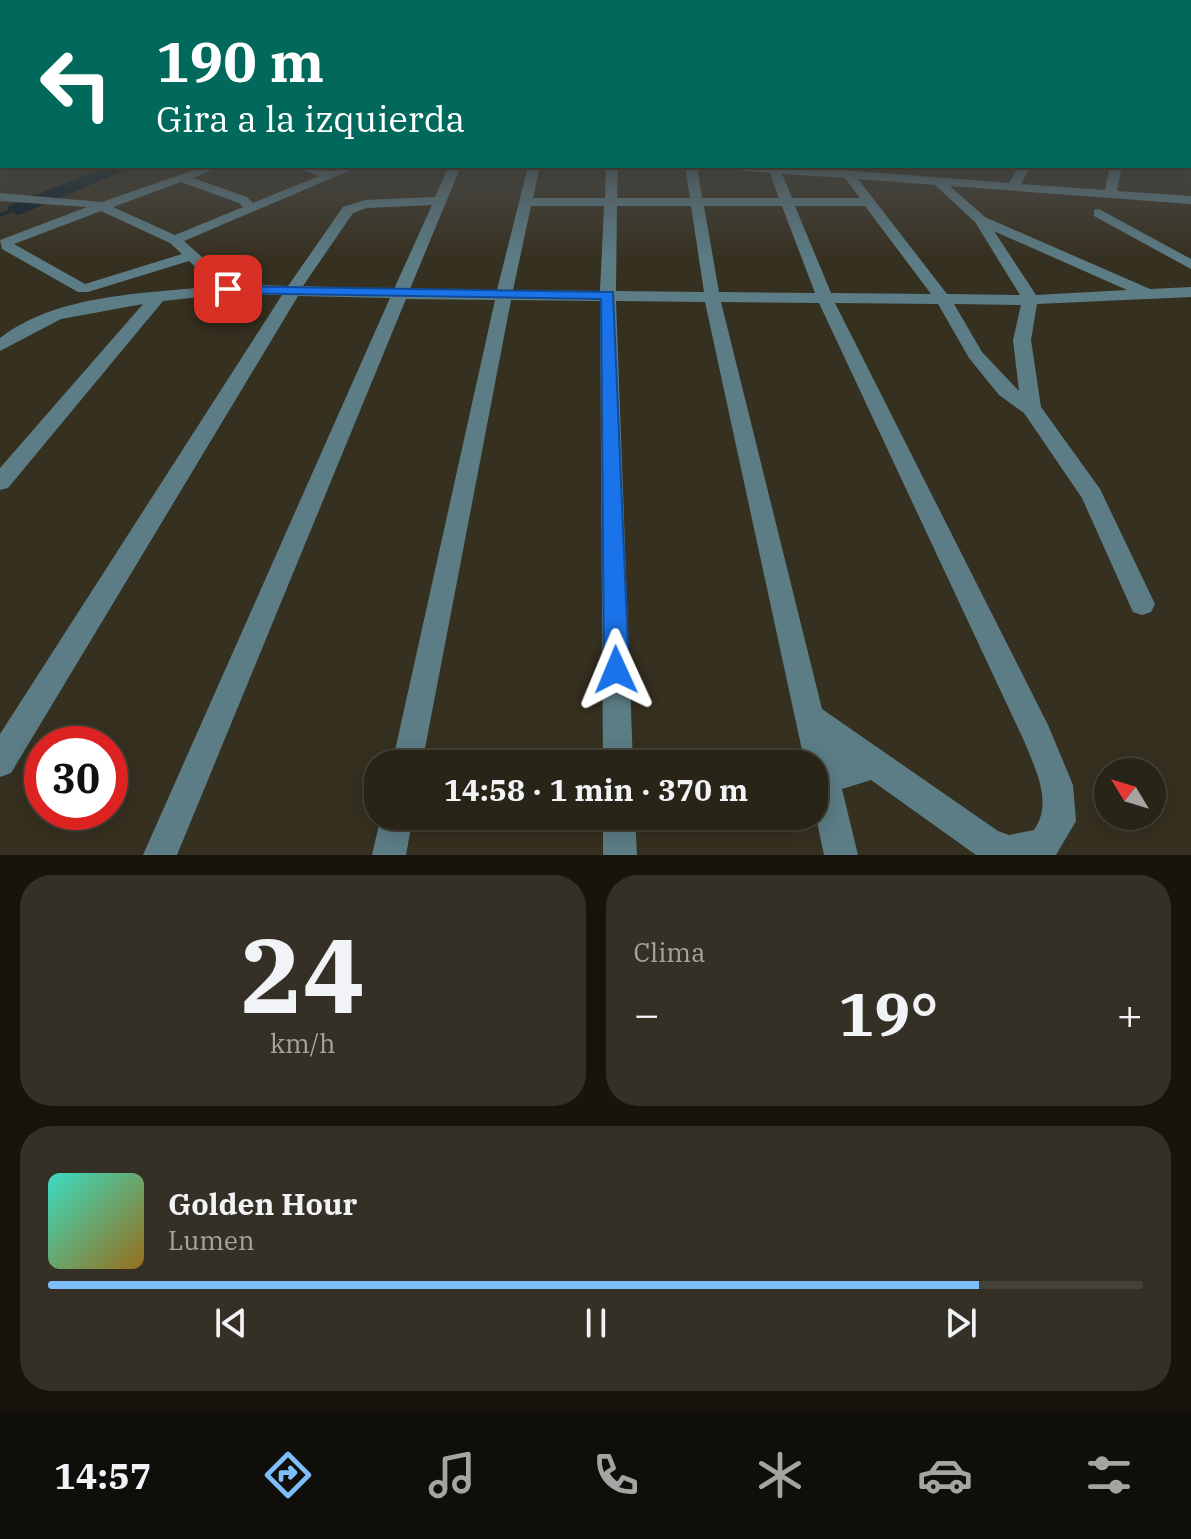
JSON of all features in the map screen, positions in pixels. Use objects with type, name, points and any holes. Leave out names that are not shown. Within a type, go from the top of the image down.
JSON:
[{"type":"street","points":[[175,180],[14,236],[7,240],[7,246],[83,289],[194,255]]},
{"type":"street","points":[[185,180],[247,204]]},
{"type":"street","points":[[175,240],[247,204],[272,200],[321,180]]},
{"type":"street","points":[[160,855],[450,180]]},
{"type":"street","points":[[410,750],[504,295],[532,180]]},
{"type":"street","points":[[612,180],[608,295],[618,750]]},
{"type":"street","points":[[694,180],[712,296],[816,750]]},
{"type":"street","points":[[781,180],[786,203],[826,300],[1037,736],[1057,785],[1060,821],[1044,844],[1009,852],[987,843],[809,718]]},
{"type":"street","points":[[860,180],[870,202],[945,302],[975,354],[1006,391],[1031,408],[1092,495],[1142,604]]},
{"type":"street","points":[[885,180],[1191,200]]},
{"type":"street","points":[[1012,189],[1017,180]]},
{"type":"street","points":[[1110,194],[1113,180]]},
{"type":"street","points":[[940,184],[980,220],[1031,300]]},
{"type":"street","points":[[0,197],[35,197],[101,206],[175,240],[228,289]]},
{"type":"street","points":[[0,762],[292,292],[348,210],[365,204],[442,201]]},
{"type":"street","points":[[528,202],[870,202]]},
{"type":"street","points":[[1099,213],[1191,265]]},
{"type":"street","points":[[980,220],[1151,296]]},
{"type":"street","points":[[185,292],[204,269]]},
{"type":"street","points":[[0,346],[39,318],[185,292],[228,289],[945,302],[1191,292]]},
{"type":"street","points":[[0,482],[158,297]]},
{"type":"street","points":[[1031,300],[1022,319],[1020,337],[1031,408]]},
{"type":"street","points":[[828,778],[875,764]]},
{"type":"street","points":[[828,800],[841,855]]},
{"type":"street","points":[[389,855],[394,830]]},
{"type":"street","points":[[619,830],[620,855]]},
{"type":"waterway","points":[[17,209],[91,180]]},
{"type":"waterway","points":[[0,215],[17,209]]},
{"type":"route","points":[[228,289],[608,295],[616,670]]}]
